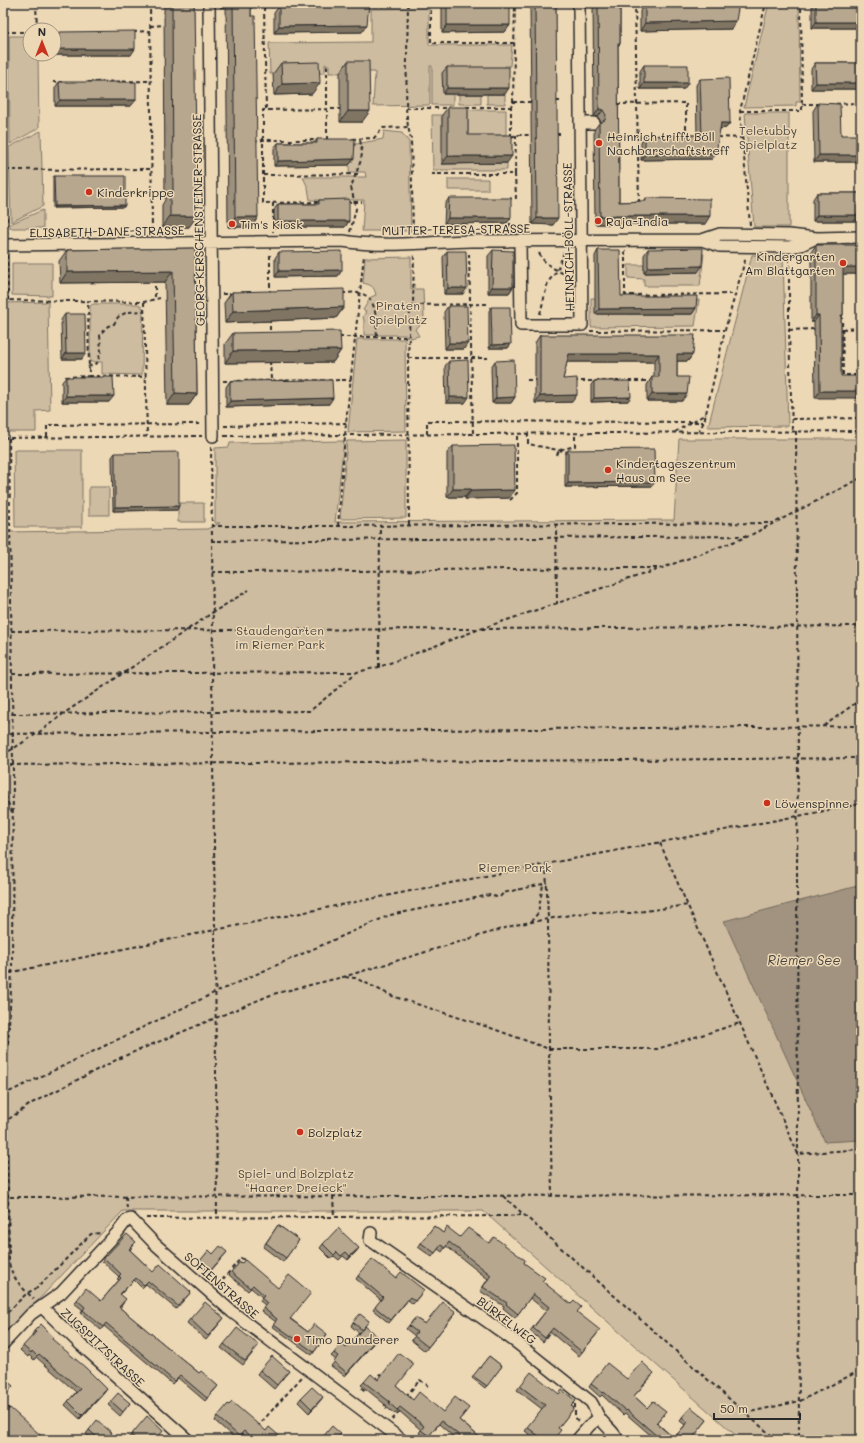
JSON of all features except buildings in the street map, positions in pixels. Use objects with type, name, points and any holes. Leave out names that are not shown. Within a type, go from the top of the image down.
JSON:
[{"type":"street","name":"GEORG-KERSCHENSTEINER-STRASSE","points":[[209,3],[213,436]]},
{"type":"street","name":"HEINRICH-BÖLL-STRASSE","points":[[520,240],[521,325],[582,325],[578,3]]},
{"type":"street","points":[[580,123],[594,123]]},
{"type":"street","name":"MUTTER-TERESA-STRASSE","points":[[211,243],[343,241],[358,244],[426,244],[436,242],[520,240],[702,240],[720,234],[789,234],[817,238],[861,237]]},
{"type":"street","name":"MUTTER-TERESA-STRASSE","points":[[702,240],[719,246],[789,247],[801,245],[817,238]]},
{"type":"street","name":"ELISABETH-DANE-STRASSE","points":[[5,245],[211,243]]},
{"type":"street","points":[[42,1307],[61,1293],[130,1219]]},
{"type":"street","name":"SOFIENSTRASSE","points":[[130,1219],[155,1244],[232,1312],[402,1440]]},
{"type":"street","name":"BÜRKELWEG","points":[[371,1233],[370,1240],[517,1343],[591,1402],[599,1418],[615,1434],[618,1440]]},
{"type":"street","name":"ZUGSPITZSTRASSE","points":[[3,1344],[31,1314],[42,1307],[81,1345],[188,1440]]},
{"type":"street","points":[[577,1440],[590,1425],[599,1418]]},
{"type":"path","points":[[8,300],[5,245],[6,170],[4,124],[4,9],[9,3]]},
{"type":"path","points":[[36,3],[37,22]]},
{"type":"path","points":[[150,3],[152,243]]},
{"type":"path","points":[[365,6],[389,6],[394,3]]},
{"type":"path","points":[[408,3],[406,108],[408,127],[412,139],[413,232]]},
{"type":"path","points":[[431,3],[431,43],[516,43]]},
{"type":"path","points":[[516,3],[516,43],[513,102],[511,107],[511,138],[516,135],[532,135]]},
{"type":"path","points":[[751,235],[740,111],[766,3]]},
{"type":"path","points":[[740,111],[802,111],[801,3]]},
{"type":"path","points":[[639,210],[635,4],[651,4]]},
{"type":"path","points":[[246,7],[280,7]]},
{"type":"path","points":[[264,7],[266,110]]},
{"type":"path","points":[[150,26],[164,25]]},
{"type":"path","points":[[126,32],[150,31]]},
{"type":"path","points":[[5,32],[22,32]]},
{"type":"path","points":[[327,66],[327,140],[333,140]]},
{"type":"path","points":[[83,82],[151,81]]},
{"type":"path","points":[[53,82],[68,82]]},
{"type":"path","points":[[552,101],[561,101]]},
{"type":"path","points":[[513,102],[531,102]]},
{"type":"path","points":[[614,104],[686,103],[686,136],[614,135]]},
{"type":"path","points":[[802,104],[861,103]]},
{"type":"path","points":[[459,108],[511,107]]},
{"type":"path","points":[[406,108],[452,108]]},
{"type":"path","points":[[325,202],[263,203],[263,110],[340,109]]},
{"type":"path","points":[[346,140],[374,138],[383,128],[408,127]]},
{"type":"path","points":[[553,134],[561,134]]},
{"type":"path","points":[[503,199],[516,198],[516,135]]},
{"type":"path","points":[[714,137],[742,138]]},
{"type":"path","points":[[350,233],[356,214],[351,187],[361,160],[362,153],[360,139]]},
{"type":"path","points":[[252,143],[263,140],[319,140]]},
{"type":"path","points":[[6,170],[151,169]]},
{"type":"path","points":[[263,175],[361,174]]},
{"type":"path","points":[[431,174],[515,174]]},
{"type":"path","points":[[510,199],[510,205]]},
{"type":"path","points":[[347,202],[362,202]]},
{"type":"path","points":[[273,203],[273,234]]},
{"type":"path","points":[[633,204],[646,203]]},
{"type":"path","points":[[510,212],[510,232]]},
{"type":"path","points":[[698,432],[704,422],[725,330],[749,246]]},
{"type":"path","points":[[789,247],[789,330],[792,431]]},
{"type":"path","points":[[625,251],[625,295],[736,294]]},
{"type":"path","points":[[539,320],[548,282],[557,271],[564,252]]},
{"type":"path","points":[[409,525],[408,337],[410,311],[413,305],[414,253]]},
{"type":"path","points":[[539,253],[543,260],[557,271],[575,278]]},
{"type":"path","points":[[469,254],[470,358],[473,434]]},
{"type":"path","points":[[263,293],[270,293],[270,255]]},
{"type":"path","points":[[338,526],[346,423],[364,255]]},
{"type":"path","points":[[155,286],[155,299]]},
{"type":"path","points":[[337,293],[360,293],[370,298],[375,310],[377,337]]},
{"type":"path","points":[[212,294],[235,294]]},
{"type":"path","points":[[3,300],[144,302],[160,298]]},
{"type":"path","points":[[88,301],[89,376]]},
{"type":"path","points":[[144,302],[147,436]]},
{"type":"path","points":[[413,305],[488,304]]},
{"type":"path","points":[[88,368],[97,363],[101,352],[100,334],[108,326],[114,324],[118,317],[128,312],[144,311]]},
{"type":"path","points":[[842,314],[843,375],[861,375]]},
{"type":"path","points":[[270,316],[270,338]]},
{"type":"path","points":[[835,329],[861,328]]},
{"type":"path","points":[[789,330],[819,329]]},
{"type":"path","points":[[588,331],[725,330]]},
{"type":"path","points":[[332,337],[408,337]]},
{"type":"path","points":[[408,358],[488,358]]},
{"type":"path","points":[[270,359],[271,380]]},
{"type":"path","points":[[65,376],[146,377]]},
{"type":"path","points":[[213,381],[351,380]]},
{"type":"path","points":[[527,380],[543,380]]},
{"type":"path","points":[[574,380],[658,381]]},
{"type":"path","points":[[674,432],[706,414]]},
{"type":"path","points":[[792,419],[861,418]]},
{"type":"path","points":[[427,434],[427,421],[704,422]]},
{"type":"path","points":[[47,437],[48,425],[213,424],[225,426],[346,423]]},
{"type":"path","points":[[796,431],[799,1440]]},
{"type":"path","points":[[229,436],[861,431]]},
{"type":"path","points":[[510,500],[517,493],[517,433]]},
{"type":"path","points":[[528,433],[528,444],[570,452]]},
{"type":"path","points":[[558,450],[575,446],[575,433]]},
{"type":"path","points":[[3,438],[191,436]]},
{"type":"path","points":[[213,436],[211,448],[211,541],[216,930],[217,1218]]},
{"type":"path","points":[[9,438],[13,765],[12,972],[4,1094],[8,1197],[8,1262],[10,1271],[27,1293],[42,1307]]},
{"type":"path","points":[[557,455],[558,450]]},
{"type":"path","points":[[12,674],[356,672],[379,667],[480,629],[662,568],[749,536],[861,478]]},
{"type":"path","points":[[211,526],[775,522]]},
{"type":"path","points":[[556,524],[557,604]]},
{"type":"path","points":[[379,667],[380,526]]},
{"type":"path","points":[[211,541],[749,536]]},
{"type":"path","points":[[212,572],[380,572],[557,568],[662,568]]},
{"type":"path","points":[[3,755],[38,733],[63,714],[212,613],[249,590]]},
{"type":"path","points":[[12,632],[861,626]]},
{"type":"path","points":[[12,714],[310,711],[356,672]]},
{"type":"path","points":[[823,727],[861,699]]},
{"type":"path","points":[[853,704],[861,704]]},
{"type":"path","points":[[3,734],[861,726]]},
{"type":"path","points":[[3,765],[861,758]]},
{"type":"path","points":[[3,789],[12,816]]},
{"type":"path","points":[[3,974],[546,864],[861,804]]},
{"type":"path","points":[[660,843],[798,1154]]},
{"type":"path","points":[[546,864],[552,1196]]},
{"type":"path","points":[[4,1094],[216,992],[390,915],[490,895],[497,898],[504,893],[547,883]]},
{"type":"path","points":[[531,922],[538,913],[543,884]]},
{"type":"path","points":[[3,1123],[32,1103],[122,1057],[273,994],[343,977],[515,925],[593,912],[631,913],[688,906]]},
{"type":"path","points":[[343,977],[355,978],[392,996],[488,1027],[549,1049],[656,1049],[740,1023]]},
{"type":"path","points":[[798,1154],[861,1149]]},
{"type":"path","points":[[3,1197],[861,1195]]},
{"type":"path","points":[[333,1196],[334,1217]]},
{"type":"path","points":[[503,1196],[522,1215],[745,1414],[777,1440]]},
{"type":"path","points":[[3,1202],[8,1197]]},
{"type":"path","points":[[130,1219],[522,1215]]},
{"type":"path","points":[[3,1318],[27,1293],[37,1288],[91,1234],[117,1233]]},
{"type":"path","points":[[214,1289],[240,1258],[244,1259],[248,1263]]},
{"type":"path","points":[[256,1428],[308,1370]]},
{"type":"path","points":[[745,1414],[800,1402],[861,1370]]},
{"type":"path","points":[[362,1388],[366,1391],[380,1374],[383,1376]]},
{"type":"path","points":[[410,1400],[406,1396],[420,1380],[428,1386]]},
{"type":"path","points":[[387,1409],[384,1406],[389,1401]]},
{"type":"path","points":[[572,1401],[576,1404],[574,1417],[582,1425]]},
{"type":"path","points":[[3,1408],[6,1406],[14,1414]]},
{"type":"path","points":[[389,1423],[405,1406]]},
{"type":"shaded area","points":[[3,448],[6,448],[5,532],[8,723],[3,723]]},
{"type":"green space","points":[[769,3],[799,3],[800,102],[796,102],[796,106],[744,107]]},
{"type":"green space","points":[[429,8],[429,45],[512,45],[510,66],[505,66],[505,73],[453,94],[453,105],[432,105],[432,66],[430,66],[430,105],[373,106],[375,72],[329,73],[329,65],[325,64],[325,73],[270,74],[269,43],[371,42],[371,9]]},
{"type":"green space","points":[[9,36],[22,36],[22,62],[38,62],[39,128],[10,144]]},
{"type":"green space","points":[[459,94],[481,94],[481,104],[459,104]]},
{"type":"green space","points":[[487,94],[505,94],[505,104],[487,104]]},
{"type":"green space","points":[[468,110],[506,110],[506,135],[468,136]]},
{"type":"green space","name":"Teletubby Spielplatz","points":[[745,113],[789,113],[789,227],[754,227]]},
{"type":"green space","points":[[432,115],[442,115],[443,163],[507,163],[507,170],[433,170]]},
{"type":"green space","points":[[41,131],[43,206],[11,222],[9,147]]},
{"type":"green space","points":[[384,131],[402,133],[409,142],[411,231],[362,231],[364,200],[310,200],[308,188],[303,177],[366,177],[365,172],[349,172],[351,145],[383,139]]},
{"type":"green space","points":[[448,179],[488,179],[488,190],[448,190]]},
{"type":"green space","points":[[43,210],[43,228],[10,228],[10,224]]},
{"type":"green space","points":[[699,254],[704,254],[700,286],[644,286],[644,279],[628,278],[628,265],[644,265],[644,273],[697,272]]},
{"type":"green space","points":[[752,255],[783,256],[788,426],[708,427]]},
{"type":"green space","name":"Piraten Spielplatz","points":[[411,257],[411,289],[423,289],[424,319],[421,320],[421,324],[415,329],[419,336],[410,338],[405,335],[364,335],[363,316],[366,312],[363,310],[371,297],[376,295],[372,286],[363,283],[365,258]]},
{"type":"green space","points":[[12,263],[52,263],[52,296],[12,295]]},
{"type":"green space","points":[[591,298],[595,298],[629,314],[692,314],[696,300],[699,300],[695,326],[591,327]]},
{"type":"green space","points":[[48,302],[50,410],[36,411],[36,432],[3,432],[3,303]]},
{"type":"green space","points":[[93,304],[138,304],[143,308],[142,375],[102,374],[102,362],[90,362],[90,306]]},
{"type":"green space","points":[[357,339],[405,339],[406,431],[348,432]]},
{"type":"green space","name":"Riemer Park","points":[[679,439],[861,439],[861,1440],[741,1440],[483,1211],[123,1211],[3,1337],[3,723],[8,723],[5,569],[5,574],[3,574],[3,456],[5,532],[207,529],[220,523],[215,523],[215,448],[229,447],[230,443],[344,441],[335,522],[674,520]]},
{"type":"green space","points":[[406,440],[406,518],[340,519],[347,441]]},
{"type":"green space","points":[[14,450],[82,450],[82,527],[15,527]]},
{"type":"green space","points":[[89,487],[109,487],[109,515],[89,515]]},
{"type":"green space","points":[[178,503],[204,503],[204,522],[178,522]]},
{"type":"water","name":"Riemer See","points":[[861,885],[861,1140],[825,1142],[724,921]]},
{"type":"place","name":"Heinrich trifft Böll Nachbarschaftstreff","points":[[599,143]]},
{"type":"place","name":"Kinderkrippe","points":[[89,192]]},
{"type":"place","name":"Raja-India","points":[[598,221]]},
{"type":"place","name":"Tim's Kiosk","points":[[232,224]]},
{"type":"place","name":"Kindergarten Am Blattgarten","points":[[843,263]]},
{"type":"place","name":"Kindertageszentrum Haus am See","points":[[608,470]]},
{"type":"place","name":"Löwenspinne","points":[[767,803]]},
{"type":"place","name":"Bolzplatz","points":[[300,1132]]},
{"type":"place","name":"Timo Daunderer","points":[[297,1339]]},
{"type":"park label","name":"Staudengarten im Riemer Park","points":[[280,637]]},
{"type":"park label","name":"Spiel- und Bolzplatz \"Haarer Dreieck\"","points":[[296,1180]]}]
